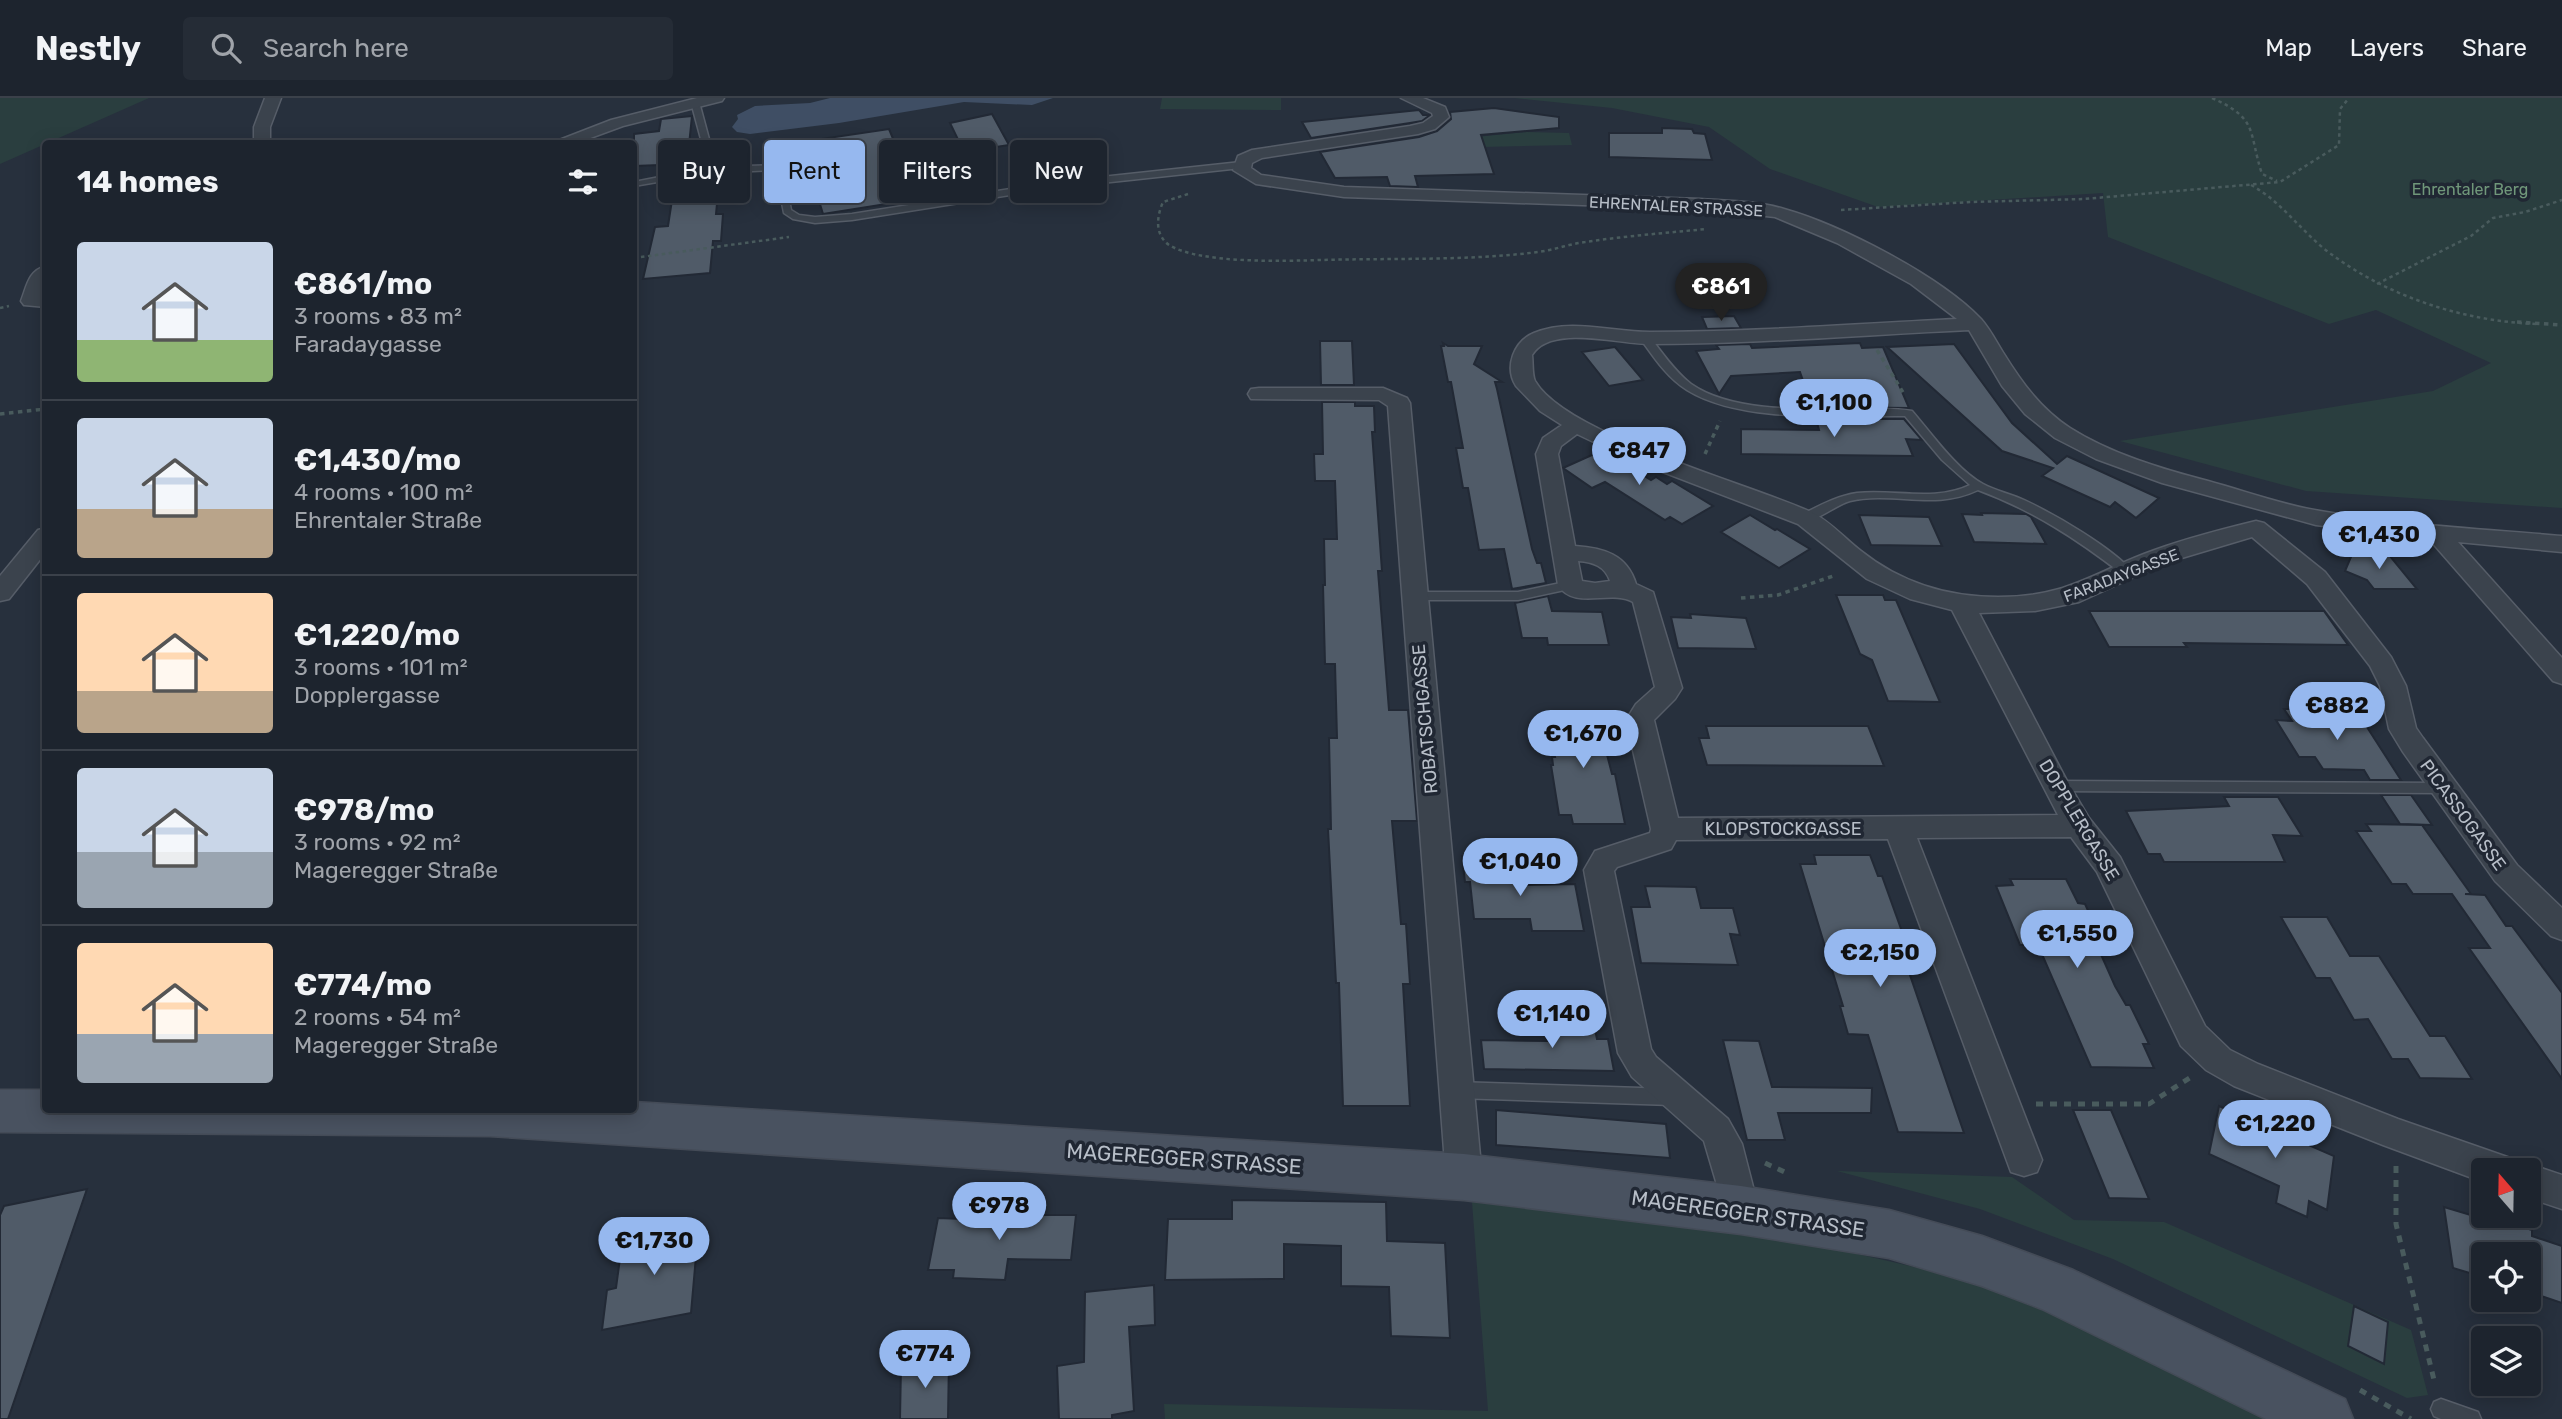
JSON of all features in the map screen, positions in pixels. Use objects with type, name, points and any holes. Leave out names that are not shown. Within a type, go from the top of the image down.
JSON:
[{"type":"street","points":[[262,140],[262,127],[274,98]]},
{"type":"street","points":[[568,140],[617,122],[716,98]]},
{"type":"street","points":[[1241,165],[1244,160],[1272,150],[1412,131],[1429,126],[1441,117],[1439,110],[1409,98]]},
{"type":"street","name":"EHRENTALER STRASSE","points":[[1241,165],[1242,170],[1256,179],[1344,192],[1700,204],[1755,208],[1780,213],[1867,250],[1957,307],[1975,324],[2013,386],[2033,409],[2063,433],[2104,454],[2260,517],[2562,544]]},
{"type":"street","points":[[42,274],[31,301],[42,301]]},
{"type":"street","name":"FARADAYGASSE","points":[[1975,324],[1644,338],[1559,333],[1545,335],[1526,346],[1520,359],[1522,377],[1532,392],[1548,408],[1575,426],[1696,477],[1805,518],[1863,565],[1895,583],[1932,597],[1961,603],[2002,606],[2070,597],[2126,571],[2260,517]]},
{"type":"street","name":"ROBATSCHGASSE","points":[[1259,394],[1383,394],[1399,403],[1464,1177]]},
{"type":"street","points":[[1575,426],[1551,443],[1547,454],[1570,585],[1583,592],[1625,589],[1644,598],[1669,688],[1665,696],[1642,712],[1640,720],[1666,829],[1661,841],[1606,859],[1600,870],[1635,1054],[1644,1067],[1716,1130],[1724,1144],[1741,1210]]},
{"type":"street","name":"PICASSOGASSE","points":[[2260,517],[2316,578],[2382,663],[2393,686],[2403,729],[2443,788],[2506,873],[2562,927]]},
{"type":"street","points":[[2435,531],[2562,675]]},
{"type":"street","points":[[0,593],[42,541]]},
{"type":"street","points":[[1564,553],[1593,554],[1605,559],[1622,573],[1625,589]]},
{"type":"street","name":"DOPPLERGASSE","points":[[1961,603],[2055,786],[2079,826],[2109,865],[2193,1037],[2218,1060],[2246,1075],[2471,1161]]},
{"type":"street","name":"KLOPSTOCKGASSE","points":[[1666,829],[2079,826]]},
{"type":"street","points":[[1899,829],[2024,1160]]},
{"type":"street","name":"MAGEREGGER STRASSE","points":[[0,1111],[42,1111]]},
{"type":"street","name":"MAGEREGGER STRASSE","points":[[245,1113],[490,1115],[1464,1177],[1741,1210],[1889,1234],[1983,1261],[2077,1298],[2325,1419]]},
{"type":"street","points":[[2541,1185],[2562,1192]]},
{"type":"lane","points":[[695,102],[705,140]]},
{"type":"lane","points":[[750,168],[775,167],[780,173],[787,211],[796,217],[815,220],[852,217],[1055,185],[1241,165]]},
{"type":"lane","points":[[637,183],[658,180]]},
{"type":"lane","points":[[1644,338],[1679,379],[1705,396],[1727,404],[1757,409],[1908,413],[1946,458],[1978,486],[2015,498],[2049,515],[2126,571]]},
{"type":"lane","points":[[1805,518],[1836,501],[1857,496],[1947,498],[1964,494],[1978,486]]},
{"type":"lane","points":[[1415,596],[1518,596],[1570,585]]},
{"type":"lane","points":[[2055,786],[2443,788]]},
{"type":"lane","points":[[1457,1090],[1677,1097]]},
{"type":"lane","points":[[2441,1409],[2471,1419]]},
{"type":"path","points":[[2212,98],[2239,111],[2252,129],[2256,158],[2262,174],[2280,182]]},
{"type":"path","points":[[1780,213],[1970,202],[2084,199],[2280,182],[2339,145],[2340,109],[2349,98]]},
{"type":"path","points":[[2248,184],[2268,193],[2285,206],[2325,249],[2377,284],[2423,302],[2480,317],[2562,325]]},
{"type":"path","points":[[1194,193],[1163,202],[1157,217],[1159,232],[1168,244],[1234,259],[1292,261],[1494,256],[1542,252],[1609,239],[1710,229]]},
{"type":"path","points":[[2377,284],[2471,236],[2493,219],[2562,201]]},
{"type":"path","points":[[1864,329],[1911,407],[1908,413]]},
{"type":"path","points":[[1696,477],[1727,404]]},
{"type":"path","points":[[0,414],[42,409]]},
{"type":"path","points":[[1741,598],[1778,595],[1863,565]]},
{"type":"path","points":[[2004,1104],[2149,1104],[2218,1060]]},
{"type":"path","points":[[2395,1134],[2396,1224],[2441,1409]]},
{"type":"green space","points":[[0,98],[149,98],[54,140],[42,140],[42,145],[0,164]]},
{"type":"green space","points":[[1162,98],[1281,98],[1281,110],[1160,109]]},
{"type":"green space","name":"Ehrentaler Berg","points":[[1514,98],[2562,98],[2562,508],[2306,491],[2120,441],[2433,391],[2491,363],[2376,310],[2329,324],[2108,237],[2103,193],[1878,207],[1770,169],[1709,127],[1612,108]]},
{"type":"green space","points":[[1527,132],[1569,133],[1572,145],[1481,147],[1466,138]]},
{"type":"green space","points":[[1837,1171],[2012,1177],[2074,1220],[2164,1222],[2411,1330],[2428,1395],[2407,1398],[2113,1259],[1980,1209]]},
{"type":"green space","points":[[1472,1202],[1792,1239],[1958,1277],[2105,1335],[2275,1419],[1165,1419],[1164,1404],[1488,1411]]},
{"type":"water","points":[[830,98],[1053,98],[1032,105],[964,102],[839,123],[750,134],[737,132],[732,127],[738,119],[737,115],[755,106],[810,103]]},
{"type":"building","points":[[1494,108],[1559,117],[1559,128],[1481,135],[1494,174],[1415,176],[1418,187],[1390,186],[1387,177],[1335,178],[1320,152],[1419,137],[1437,131],[1451,119],[1450,112]]},
{"type":"building","points":[[1419,110],[1423,115],[1430,115],[1422,121],[1311,138],[1302,122]]},
{"type":"building","points":[[992,114],[1009,145],[996,147],[996,140],[958,140],[950,123]]},
{"type":"building","points":[[692,116],[690,140],[658,140],[658,165],[637,166],[637,140],[634,140],[634,134],[659,131],[661,119]]},
{"type":"building","points":[[1662,128],[1692,129],[1694,133],[1705,134],[1712,160],[1609,157],[1609,133],[1662,133]]},
{"type":"building","points":[[889,129],[894,140],[879,140],[879,203],[893,203],[823,214],[820,203],[865,203],[865,140],[815,140]]},
{"type":"building","points":[[672,203],[717,203],[716,214],[723,214],[721,241],[713,241],[710,273],[643,279],[655,227],[668,226]]},
{"type":"building","points":[[1734,316],[1741,328],[1707,329],[1702,317]]},
{"type":"building","points":[[1320,341],[1352,341],[1354,385],[1321,385]]},
{"type":"building","points":[[1443,343],[1448,346],[1482,346],[1474,364],[1502,382],[1495,382],[1532,549],[1537,563],[1541,563],[1546,583],[1512,589],[1504,549],[1479,550],[1468,488],[1463,488],[1456,448],[1463,448],[1451,382],[1448,382],[1441,346],[1444,346]]},
{"type":"building","points":[[1860,343],[1862,348],[1883,347],[1909,408],[1812,407],[1800,372],[1731,376],[1719,394],[1696,351],[1719,349],[1716,345],[1750,344],[1752,348]]},
{"type":"building","points":[[1954,344],[2012,423],[2057,464],[2067,456],[2159,498],[2136,518],[2115,502],[2110,507],[2042,476],[2053,468],[2002,451],[1887,347]]},
{"type":"building","points":[[1615,347],[1643,380],[1609,386],[1582,352]]},
{"type":"building","points":[[1322,402],[1355,402],[1355,406],[1374,406],[1375,432],[1372,432],[1382,571],[1378,571],[1389,710],[1408,710],[1417,821],[1392,821],[1401,924],[1406,924],[1410,984],[1403,984],[1410,1106],[1343,1106],[1339,983],[1336,983],[1328,829],[1331,829],[1329,738],[1337,738],[1335,664],[1325,664],[1323,585],[1324,539],[1337,539],[1335,481],[1315,481],[1314,454],[1323,454]]},
{"type":"building","points":[[1816,419],[1904,419],[1922,440],[1906,439],[1913,456],[1741,454],[1741,429],[1819,430]]},
{"type":"building","points":[[1603,450],[1651,480],[1656,477],[1667,484],[1672,481],[1713,506],[1682,524],[1670,517],[1665,520],[1605,482],[1592,488],[1563,468]]},
{"type":"building","points":[[1981,513],[2026,514],[2031,517],[2046,544],[1974,542],[1962,514],[1982,515]]},
{"type":"building","points":[[1750,515],[1810,549],[1779,568],[1721,532]]},
{"type":"building","points":[[1859,515],[1929,517],[1942,546],[1871,545]]},
{"type":"building","points":[[2353,552],[2382,552],[2390,556],[2417,589],[2374,589],[2367,580],[2345,571]]},
{"type":"building","points":[[1836,595],[1883,595],[1885,600],[1896,600],[1940,702],[1888,701],[1872,660],[1860,654]]},
{"type":"building","points":[[1548,596],[1552,611],[1602,612],[1609,645],[1548,645],[1547,638],[1522,638],[1515,603]]},
{"type":"building","points":[[2089,611],[2324,611],[2348,645],[2184,643],[2187,647],[2109,647]]},
{"type":"building","points":[[1690,614],[1746,618],[1756,649],[1678,648],[1671,617],[1691,618]]},
{"type":"building","points":[[2284,709],[2356,710],[2401,780],[2370,780],[2364,770],[2323,769],[2315,757],[2299,757],[2276,720],[2292,721]]},
{"type":"building","points":[[1596,712],[1612,774],[1615,774],[1625,824],[1573,824],[1571,815],[1559,815],[1551,765],[1552,757],[1555,757],[1545,713]]},
{"type":"building","points":[[1706,726],[1868,726],[1884,766],[1707,765],[1699,738],[1709,738]]},
{"type":"building","points":[[2381,795],[2411,795],[2432,825],[2400,824]]},
{"type":"building","points":[[2224,797],[2278,797],[2302,836],[2273,835],[2285,862],[2164,862],[2160,854],[2148,854],[2126,811],[2229,806]]},
{"type":"building","points":[[2366,824],[2422,825],[2471,894],[2465,894],[2485,895],[2506,926],[2512,926],[2562,993],[2562,1079],[2469,948],[2490,948],[2452,894],[2413,894],[2406,884],[2392,884],[2356,831],[2371,831]]},
{"type":"building","points":[[1814,855],[1870,855],[1878,876],[1882,876],[1905,940],[1898,940],[1964,1133],[1898,1132],[1868,1035],[1848,1034],[1840,1006],[1843,1006],[1800,864],[1816,864]]},
{"type":"building","points":[[1462,856],[1503,856],[1507,882],[1524,882],[1525,885],[1575,884],[1584,931],[1532,931],[1530,919],[1474,919],[1470,882],[1465,882]]},
{"type":"building","points":[[2010,879],[2066,879],[2078,903],[2085,904],[2098,932],[2091,932],[2115,986],[2126,1005],[2130,1005],[2149,1044],[2143,1044],[2154,1068],[2091,1067],[2038,945],[2020,945],[1996,886],[2013,885]]},
{"type":"building","points":[[1645,886],[1696,887],[1701,908],[1733,908],[1740,935],[1730,934],[1738,965],[1641,963],[1631,907],[1650,907]]},
{"type":"building","points":[[2281,917],[2327,917],[2350,956],[2379,956],[2430,1036],[2445,1036],[2472,1079],[2420,1078],[2408,1059],[2392,1059],[2368,1019],[2354,1020],[2330,978],[2316,978]]},
{"type":"building","points":[[1593,1020],[1597,1039],[1608,1039],[1614,1071],[1484,1069],[1481,1040],[1547,1041],[1544,1021]]},
{"type":"building","points":[[1723,1040],[1759,1041],[1772,1087],[1872,1088],[1871,1113],[1778,1113],[1785,1140],[1747,1140]]},
{"type":"building","points":[[2219,1106],[2334,1156],[2327,1210],[2309,1201],[2307,1217],[2276,1203],[2279,1186],[2209,1154]]},
{"type":"building","points":[[1496,1110],[1666,1124],[1670,1158],[1496,1145]]},
{"type":"building","points":[[2073,1110],[2111,1110],[2149,1199],[2109,1198]]},
{"type":"building","points":[[87,1189],[8,1419],[0,1419],[0,1215],[4,1206]]},
{"type":"building","points":[[1232,1200],[1386,1202],[1387,1241],[1445,1243],[1450,1338],[1391,1336],[1389,1287],[1341,1286],[1341,1246],[1284,1244],[1284,1279],[1165,1280],[1168,1219],[1232,1219]]},
{"type":"building","points":[[2444,1207],[2471,1215],[2471,1228],[2526,1228],[2532,1230],[2532,1236],[2562,1246],[2562,1303],[2541,1296],[2541,1242],[2471,1242],[2471,1273],[2453,1268]]},
{"type":"building","points":[[965,1210],[993,1210],[992,1215],[1076,1215],[1071,1260],[1008,1259],[1005,1280],[953,1278],[954,1270],[928,1270],[938,1218],[963,1219]]},
{"type":"building","points":[[699,1222],[691,1313],[602,1330],[607,1290],[616,1288],[623,1236]]},
{"type":"building","points":[[1154,1285],[1155,1325],[1129,1327],[1134,1411],[1112,1415],[1112,1419],[1059,1419],[1057,1366],[1084,1362],[1085,1292]]},
{"type":"building","points":[[2354,1306],[2388,1322],[2384,1364],[2348,1346]]},
{"type":"building","points":[[949,1358],[948,1419],[900,1419],[901,1365]]}]
